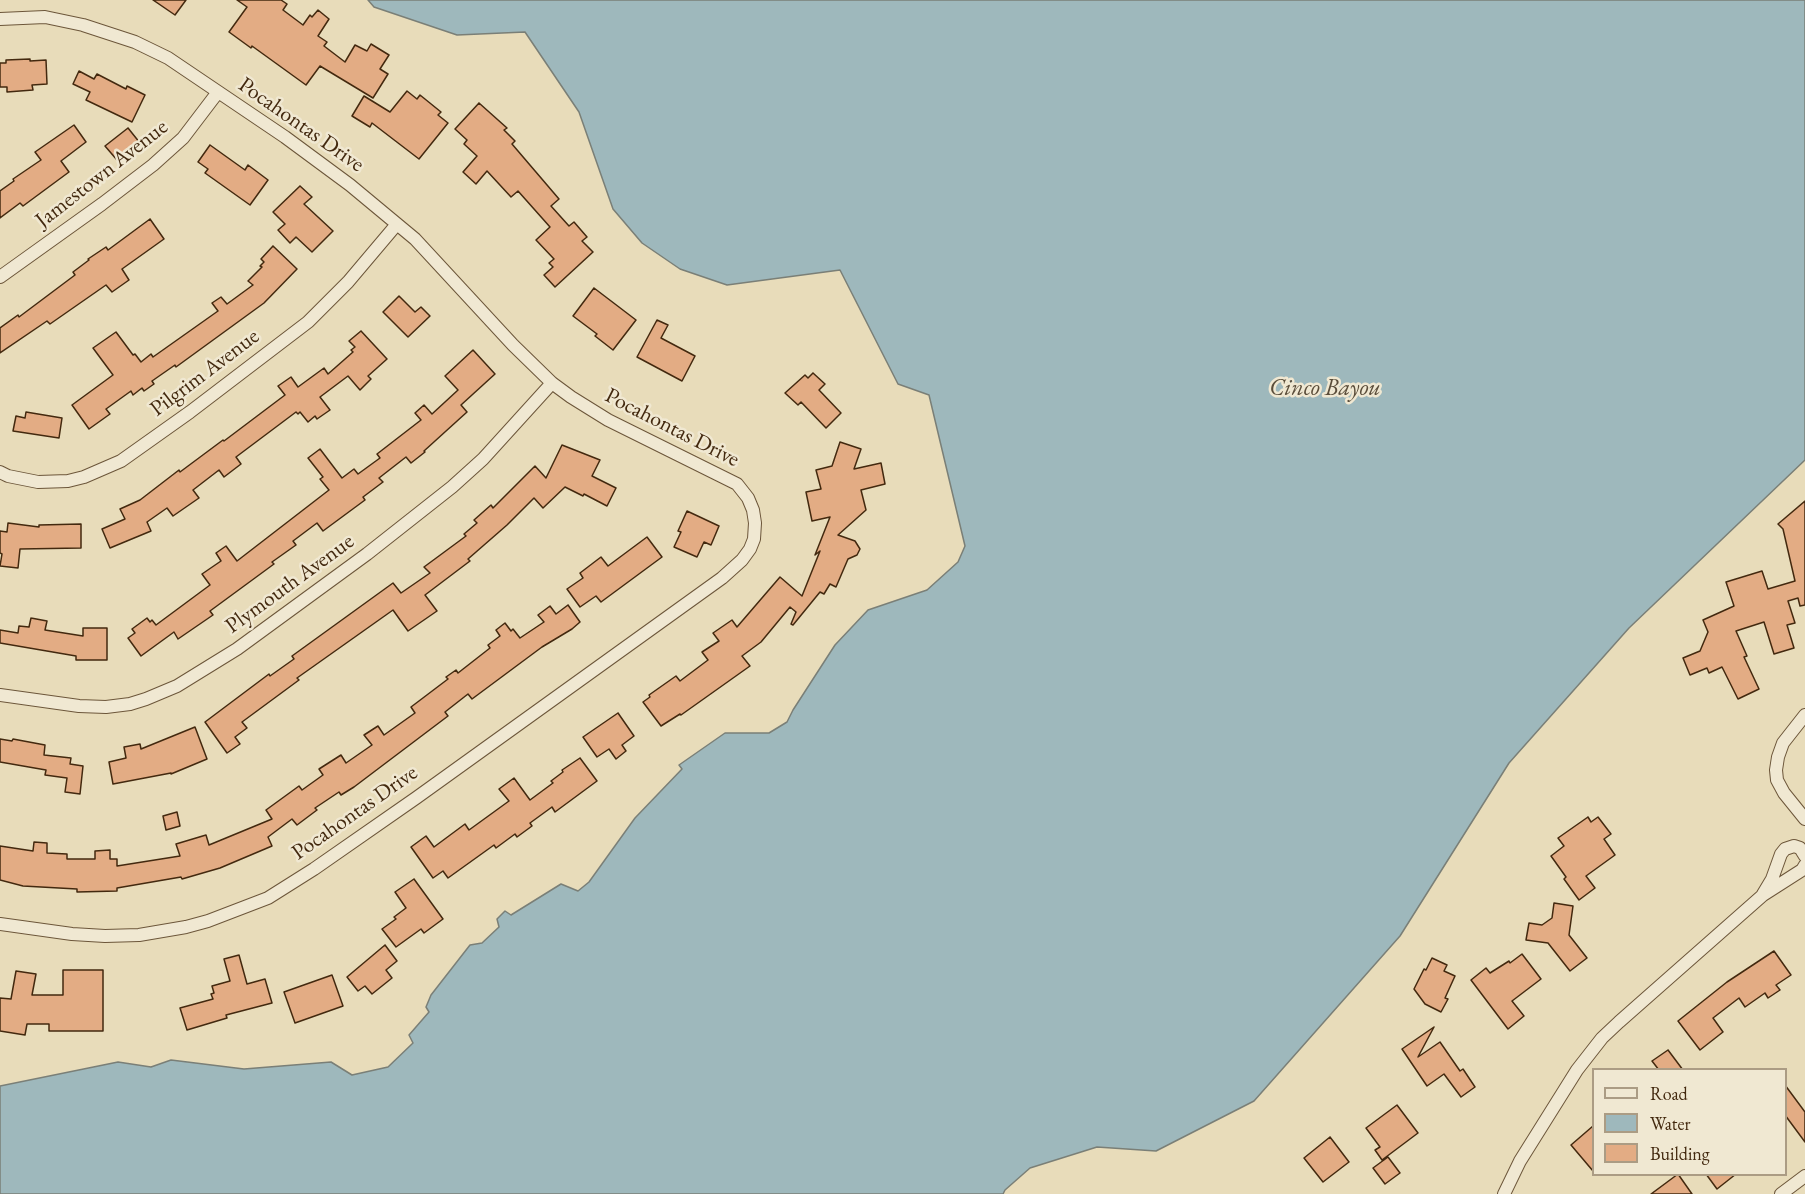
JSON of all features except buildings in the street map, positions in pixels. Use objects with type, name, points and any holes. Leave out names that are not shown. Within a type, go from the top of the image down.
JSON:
[{"type":"street","name":"Pocahontas Drive","points":[[0,19],[45,17],[102,30],[135,42],[168,58],[285,137],[350,185],[415,239],[552,383],[571,398],[608,420],[737,484],[748,498],[755,523],[754,539],[750,549],[742,560],[722,578],[425,791],[268,898],[208,921],[139,935],[72,934],[0,924]]},
{"type":"street","name":"Jamestown Avenue","points":[[0,277],[153,165],[183,138],[218,92]]},
{"type":"street","name":"Pilgrim Avenue","points":[[0,472],[38,482],[68,481],[84,477],[121,461],[190,412],[308,322],[348,282],[396,224]]},
{"type":"street","name":"Plymouth Avenue","points":[[0,695],[80,706],[106,707],[146,699],[177,686],[237,649],[367,554],[452,487],[483,459],[552,383]]},
{"type":"street","points":[[1805,715],[1783,743],[1776,770],[1784,793],[1805,819]]},
{"type":"street","points":[[1763,895],[1785,849],[1794,846],[1800,848],[1805,856]]},
{"type":"street","points":[[1504,1194],[1527,1151],[1589,1053],[1619,1022],[1763,895],[1802,870],[1805,865]]},
{"type":"street","points":[[1781,1194],[1805,1176]]},
{"type":"water","name":"Cinco Bayou","points":[[368,0],[1805,0],[1805,460],[1629,628],[1509,763],[1400,936],[1254,1101],[1156,1151],[1097,1147],[1030,1168],[1003,1194],[0,1194],[0,1086],[118,1062],[151,1067],[171,1060],[244,1069],[331,1062],[352,1075],[388,1067],[413,1043],[409,1035],[429,1012],[426,1007],[431,995],[470,945],[482,943],[499,927],[497,919],[505,911],[511,915],[561,884],[578,891],[589,882],[635,818],[682,769],[679,765],[725,733],[769,733],[787,722],[835,645],[868,610],[927,590],[958,562],[965,546],[929,395],[898,384],[840,270],[727,285],[680,269],[642,243],[613,209],[579,112],[525,32],[457,35],[374,7]]}]
